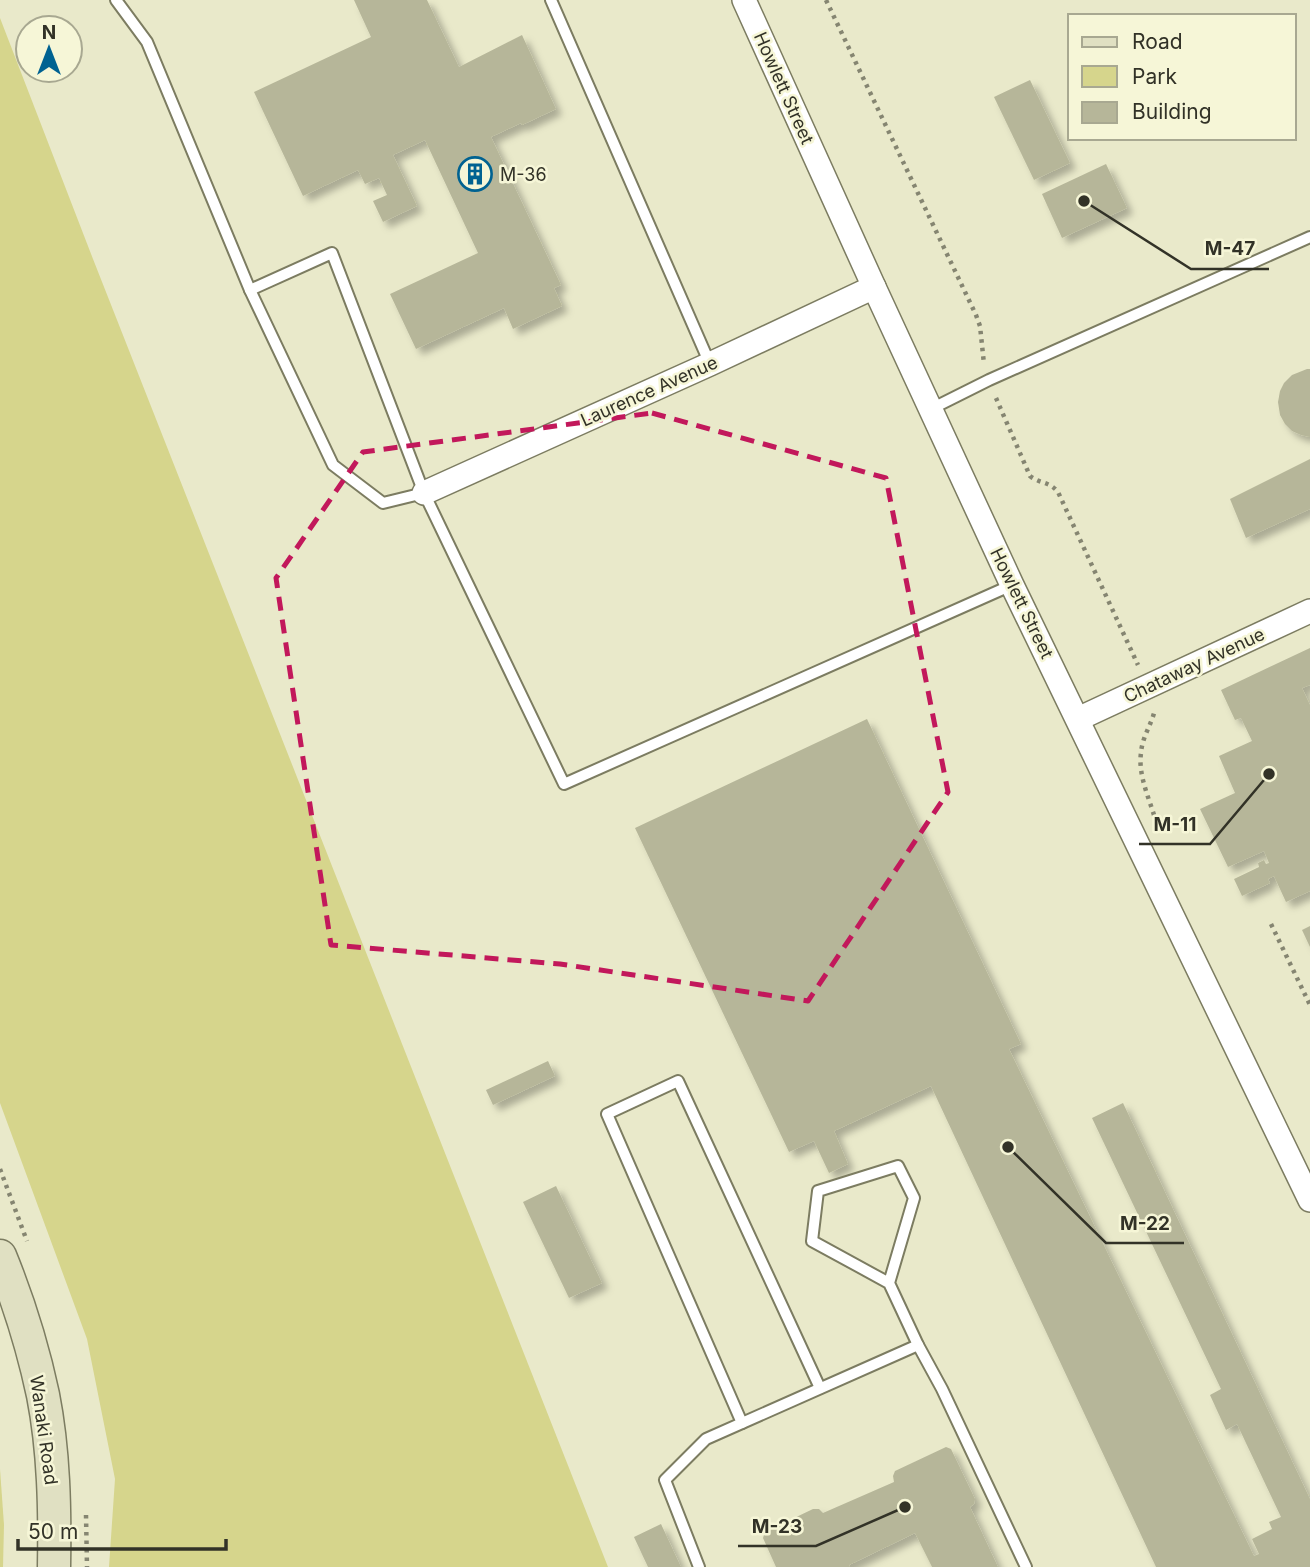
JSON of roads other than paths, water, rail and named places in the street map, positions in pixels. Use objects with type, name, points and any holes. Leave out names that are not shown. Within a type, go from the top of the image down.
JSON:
[{"type":"street","name":"Howlett Street","points":[[744,0],[1012,585],[1310,1200]]},
{"type":"street","name":"Laurence Avenue","points":[[424,493],[710,364],[874,286]]},
{"type":"street","name":"Chataway Avenue","points":[[1078,719],[1310,611]]},
{"type":"street","name":"Wanaki Road","points":[[0,1256],[10,1280],[43,1395],[52,1480],[54,1567]]},
{"type":"lane","points":[[116,0],[147,42],[250,290],[333,465],[383,503],[424,493]]},
{"type":"lane","points":[[551,0],[710,364]]},
{"type":"lane","points":[[931,409],[989,380],[1310,237]]},
{"type":"lane","points":[[250,290],[332,253],[424,493],[564,784],[1012,585]]},
{"type":"lane","points":[[742,1423],[607,1114],[678,1081],[820,1388]]},
{"type":"lane","points":[[889,1283],[914,1198],[898,1166],[818,1191],[811,1241],[889,1283],[1026,1567]]},
{"type":"lane","points":[[699,1567],[665,1480],[706,1439],[918,1345]]},
{"type":"place","name":"M-36","points":[[475,174]]},
{"type":"place","name":"M-47","points":[[1084,201]]},
{"type":"place","name":"M-11","points":[[1269,774]]},
{"type":"place","name":"M-22","points":[[1008,1147]]},
{"type":"place","name":"M-23","points":[[905,1507]]}]
